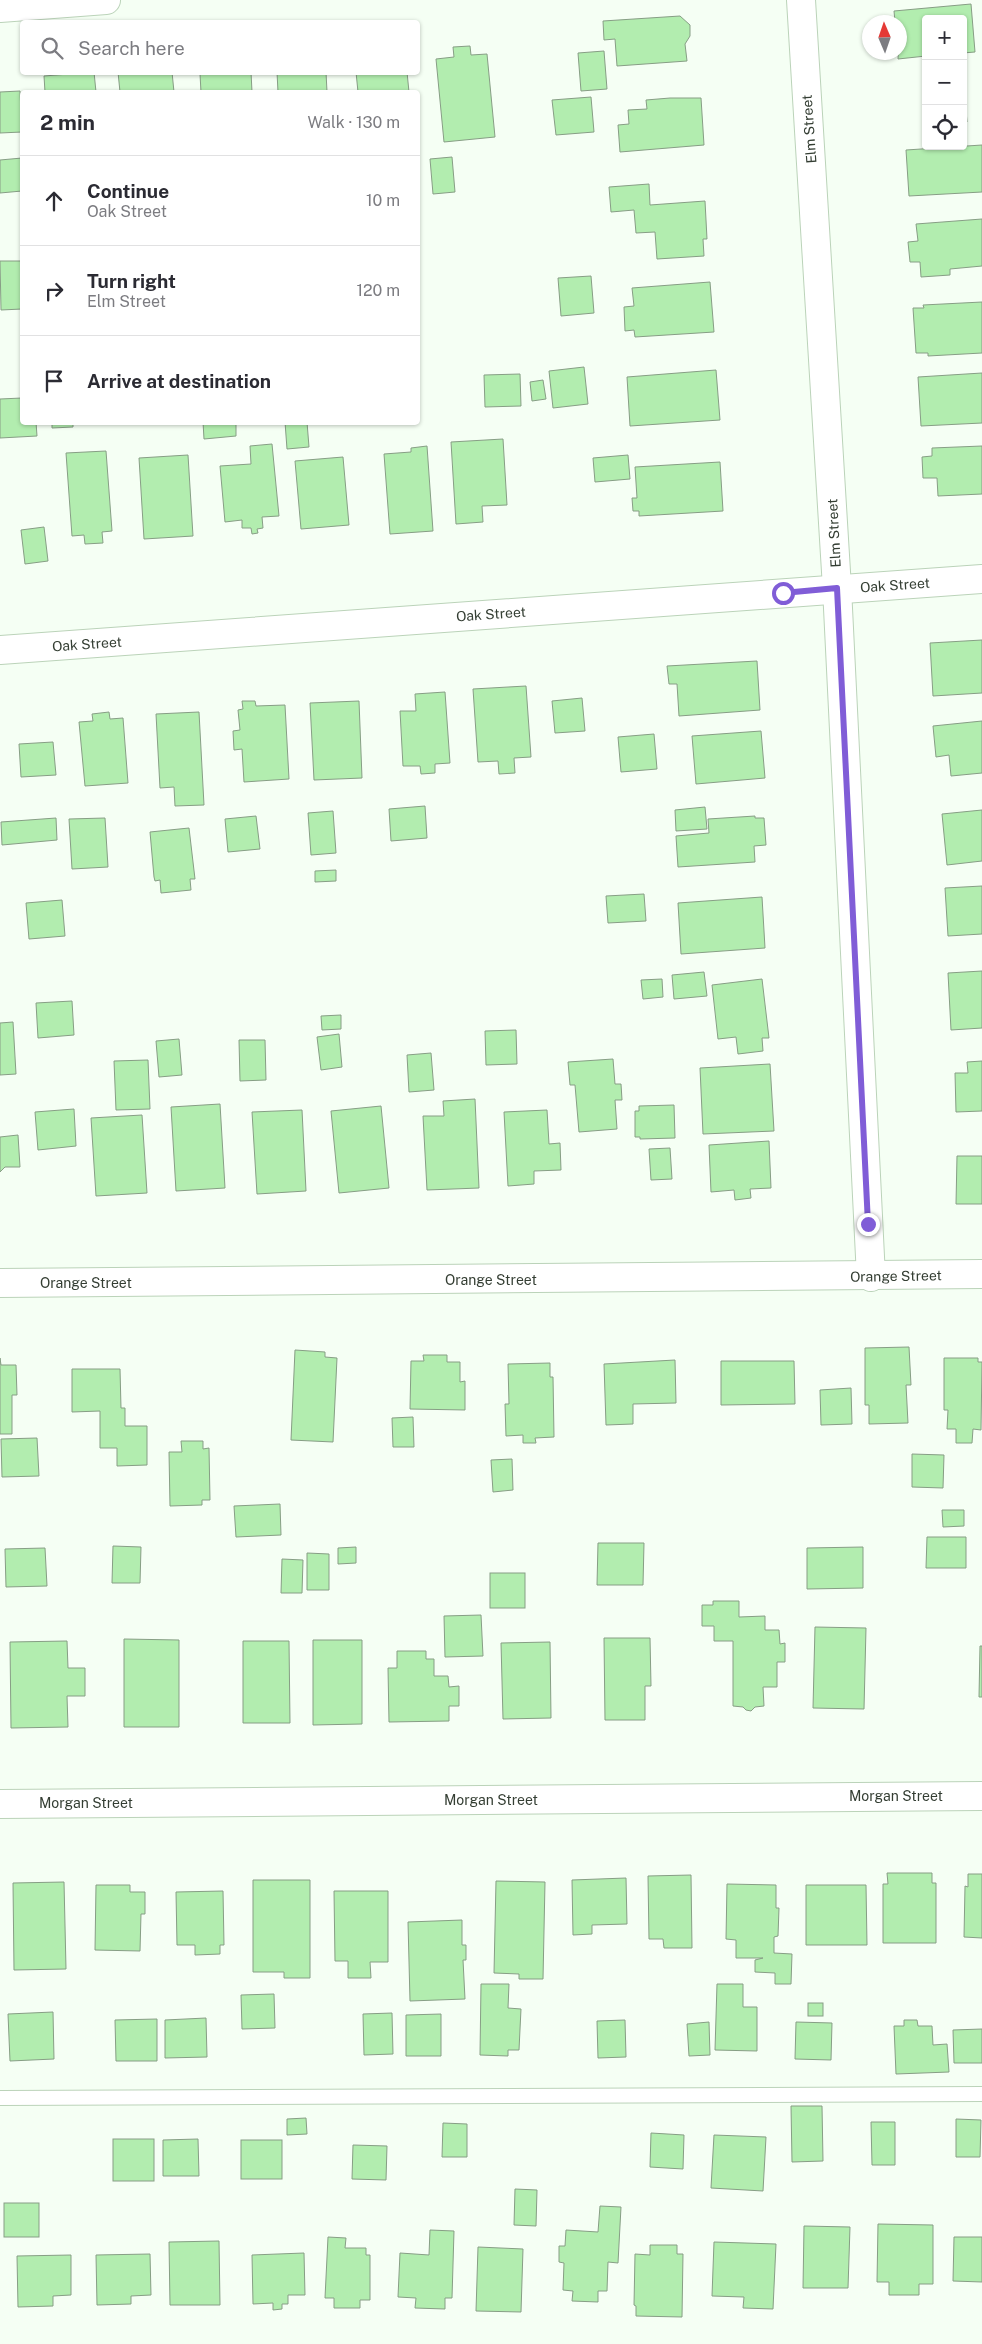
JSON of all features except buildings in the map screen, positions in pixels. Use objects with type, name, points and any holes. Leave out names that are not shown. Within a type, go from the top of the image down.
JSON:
[{"type":"street","points":[[0,8],[106,0]]},
{"type":"street","name":"Elm Street","points":[[801,0],[837,588],[871,1277]]},
{"type":"street","name":"Oak Street","points":[[0,650],[982,579]]},
{"type":"street","name":"Orange Street","points":[[0,1283],[871,1277],[982,1274]]},
{"type":"street","name":"Morgan Street","points":[[0,1804],[982,1796]]},
{"type":"lane","points":[[0,2098],[982,2094]]},
{"type":"route","points":[[783,593],[837,588],[868,1224]]}]
